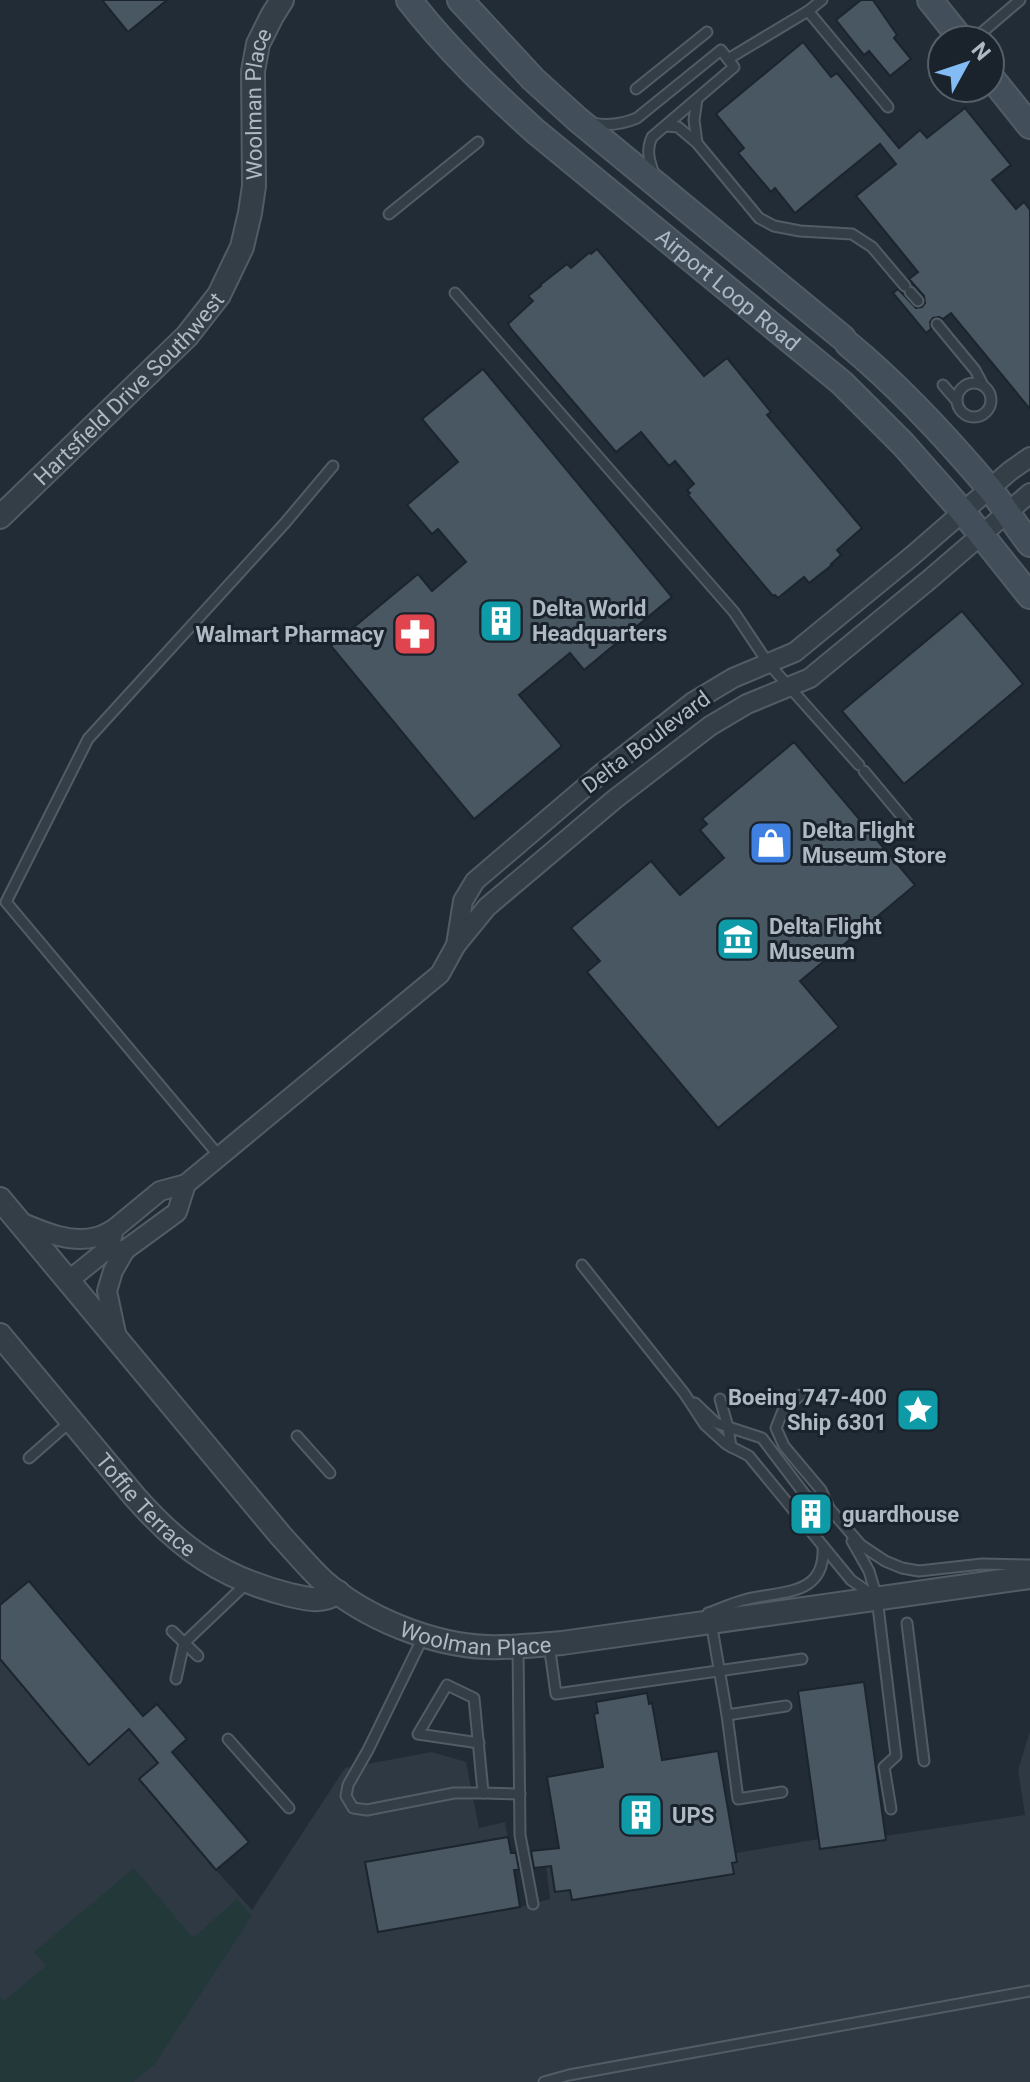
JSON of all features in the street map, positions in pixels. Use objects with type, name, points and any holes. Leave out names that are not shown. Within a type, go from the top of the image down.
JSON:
[{"type":"main road","name":"Airport Loop Road","points":[[409,0],[433,31],[523,121],[842,383],[903,444],[963,512],[1030,596]]},
{"type":"main road","name":"Airport Loop Road","points":[[460,0],[533,79],[577,119],[876,367],[933,425],[989,489],[1030,544]]},
{"type":"main road","points":[[930,0],[949,24]]},
{"type":"main road","points":[[1006,96],[1030,126]]},
{"type":"street","name":"Woolman Place","points":[[242,247],[254,186],[253,71],[258,44],[282,0]]},
{"type":"street","name":"Hartsfield Drive Southwest","points":[[0,517],[187,336],[219,295],[242,247]]},
{"type":"street","name":"Delta Boulevard","points":[[456,945],[463,901],[475,881],[597,777],[693,702],[733,678],[795,652],[1030,457]]},
{"type":"street","name":"Delta Boulevard","points":[[68,1281],[104,1252],[114,1229],[160,1191],[186,1184],[440,974],[456,945],[487,907],[615,799],[710,726],[747,704],[810,678],[1030,493]]},
{"type":"street","name":"Delta Boulevard","points":[[125,1250],[177,1212],[186,1184]]},
{"type":"street","points":[[0,1199],[68,1281]]},
{"type":"street","points":[[18,1221],[69,1239],[96,1238],[114,1229]]},
{"type":"street","points":[[104,1252],[125,1250]]},
{"type":"street","points":[[118,1340],[107,1291],[113,1271],[125,1250]]},
{"type":"street","name":"Woolman Place","points":[[68,1281],[281,1536],[315,1572],[338,1592],[387,1622],[424,1635],[486,1647],[549,1644],[1030,1577]]},
{"type":"street","name":"Toffie Terrace","points":[[0,1335],[135,1497],[170,1534],[206,1561],[247,1583],[313,1599],[331,1597],[338,1592]]},
{"type":"lane","points":[[577,119],[600,125],[637,118],[822,0]]},
{"type":"lane","points":[[992,24],[1020,0]]},
{"type":"lane","points":[[808,11],[888,107]]},
{"type":"lane","points":[[636,89],[707,32]]},
{"type":"lane","points":[[663,190],[651,166],[648,145],[652,137],[697,98],[727,59]]},
{"type":"lane","points":[[697,98],[694,120],[697,143]]},
{"type":"lane","points":[[666,126],[678,127],[697,143],[759,218],[774,226],[800,231],[852,234],[872,247],[918,301]]},
{"type":"lane","points":[[389,214],[478,142]]},
{"type":"lane","points":[[455,293],[734,612],[768,663],[910,826]]},
{"type":"lane","points":[[937,324],[975,370],[992,400],[983,415],[971,417],[960,411],[956,400],[943,385]]},
{"type":"lane","points":[[956,400],[960,388],[965,385],[971,382],[983,385]]},
{"type":"lane","points":[[220,1157],[6,902],[88,739],[333,466]]},
{"type":"lane","points":[[582,1265],[684,1393],[705,1425],[731,1447],[749,1456],[851,1580],[877,1598]]},
{"type":"lane","points":[[684,1393],[716,1423],[762,1438],[806,1496],[829,1508]]},
{"type":"lane","points":[[801,1395],[784,1408],[776,1428],[784,1446],[821,1490],[829,1508],[868,1551],[911,1571],[982,1564],[1030,1565]]},
{"type":"lane","points":[[720,1399],[731,1447]]},
{"type":"lane","points":[[29,1458],[71,1421]]},
{"type":"lane","points":[[297,1436],[330,1473]]},
{"type":"lane","points":[[845,1528],[869,1571],[877,1598],[896,1756],[884,1767],[891,1809]]},
{"type":"lane","points":[[668,1628],[745,1600],[801,1589],[814,1579],[821,1567],[823,1546]]},
{"type":"lane","points":[[176,1679],[184,1643],[247,1583]]},
{"type":"lane","points":[[711,1622],[738,1799],[782,1792]]},
{"type":"lane","points":[[907,1623],[924,1761]]},
{"type":"lane","points":[[172,1631],[198,1656]]},
{"type":"lane","points":[[424,1635],[348,1785],[346,1796],[353,1808],[367,1810],[454,1793],[520,1794]]},
{"type":"lane","points":[[549,1644],[556,1694],[802,1659]]},
{"type":"lane","points":[[518,1646],[520,1835],[533,1904]]},
{"type":"lane","points":[[479,1743],[418,1734],[447,1685],[474,1698],[479,1743],[484,1793]]},
{"type":"lane","points":[[727,1715],[786,1706]]},
{"type":"lane","points":[[228,1739],[289,1808]]},
{"type":"lane","points":[[544,2082],[1030,1991]]},
{"type":"shaded area","points":[[0,1659],[89,1765],[129,1729],[158,1763],[139,1780],[252,1910],[345,1768],[432,1752],[466,1762],[479,1828],[505,1822],[520,1907],[550,1899],[545,1858],[561,1858],[547,1777],[603,1767],[594,1714],[598,1712],[596,1702],[647,1693],[649,1703],[652,1703],[662,1760],[718,1751],[736,1853],[819,1839],[820,1849],[885,1841],[885,1836],[1025,1815],[1018,1770],[1030,1731],[1030,2082],[0,2082]]},
{"type":"green space","points":[[134,1868],[193,1938],[237,1899],[252,1916],[154,2065],[133,2082],[0,2082],[0,1997],[4,2001],[46,1966],[34,1952]]},
{"type":"building","points":[[102,0],[167,0],[128,32]]},
{"type":"building","points":[[861,0],[873,0],[897,35],[894,38],[911,59],[890,76],[869,51],[864,55],[836,20]]},
{"type":"building","points":[[803,42],[831,77],[837,73],[899,148],[920,130],[927,138],[965,108],[1011,165],[992,180],[1016,209],[1024,202],[1030,210],[1030,409],[951,313],[943,319],[933,318],[931,329],[926,333],[893,293],[898,289],[916,308],[925,303],[924,296],[909,279],[918,272],[856,196],[896,164],[880,144],[795,213],[775,188],[771,192],[738,153],[744,148],[716,114]]},
{"type":"building","points":[[597,249],[704,376],[727,358],[771,412],[767,415],[862,528],[837,550],[841,555],[832,565],[809,583],[804,577],[778,598],[773,596],[688,495],[687,490],[694,484],[675,461],[669,466],[641,432],[616,452],[508,324],[533,301],[528,296],[540,285],[567,264],[571,268]]},
{"type":"building","name":"Delta World Headquarters","points":[[483,369],[672,597],[584,670],[570,653],[519,695],[562,746],[474,819],[331,646],[418,574],[432,591],[466,562],[438,529],[432,534],[407,505],[458,462],[422,419]]},
{"type":"building","points":[[962,611],[1023,684],[904,784],[842,711]]},
{"type":"building","name":"Delta Flight Museum","points":[[794,742],[915,885],[800,981],[839,1027],[718,1128],[587,972],[600,961],[571,928],[651,861],[680,895],[724,858],[700,830],[707,824],[702,819]]},
{"type":"building","points":[[29,1581],[143,1716],[157,1704],[187,1739],[172,1752],[249,1842],[216,1870],[139,1779],[158,1763],[129,1729],[89,1765],[0,1659],[0,1605]]},
{"type":"building","points":[[864,1682],[886,1840],[820,1849],[798,1691]]},
{"type":"building","name":"UPS","points":[[647,1693],[649,1704],[652,1703],[662,1760],[718,1751],[737,1862],[732,1863],[734,1874],[572,1900],[570,1890],[555,1892],[551,1866],[534,1868],[531,1851],[559,1848],[547,1777],[603,1767],[594,1714],[598,1713],[596,1702]]},
{"type":"building","points":[[508,1837],[511,1853],[516,1853],[519,1870],[514,1870],[520,1907],[378,1932],[365,1862]]},
{"type":"place","name":"Delta World Headquarters","points":[[501,621]]},
{"type":"place","name":"Walmart Pharmacy","points":[[415,634]]},
{"type":"place","name":"Delta Flight Museum Store","points":[[771,843]]},
{"type":"place","name":"Delta Flight Museum","points":[[738,939]]},
{"type":"place","name":"Boeing 747-400 Ship 6301","points":[[918,1410]]},
{"type":"place","name":"guardhouse","points":[[811,1514]]},
{"type":"place","name":"UPS","points":[[641,1815]]}]
